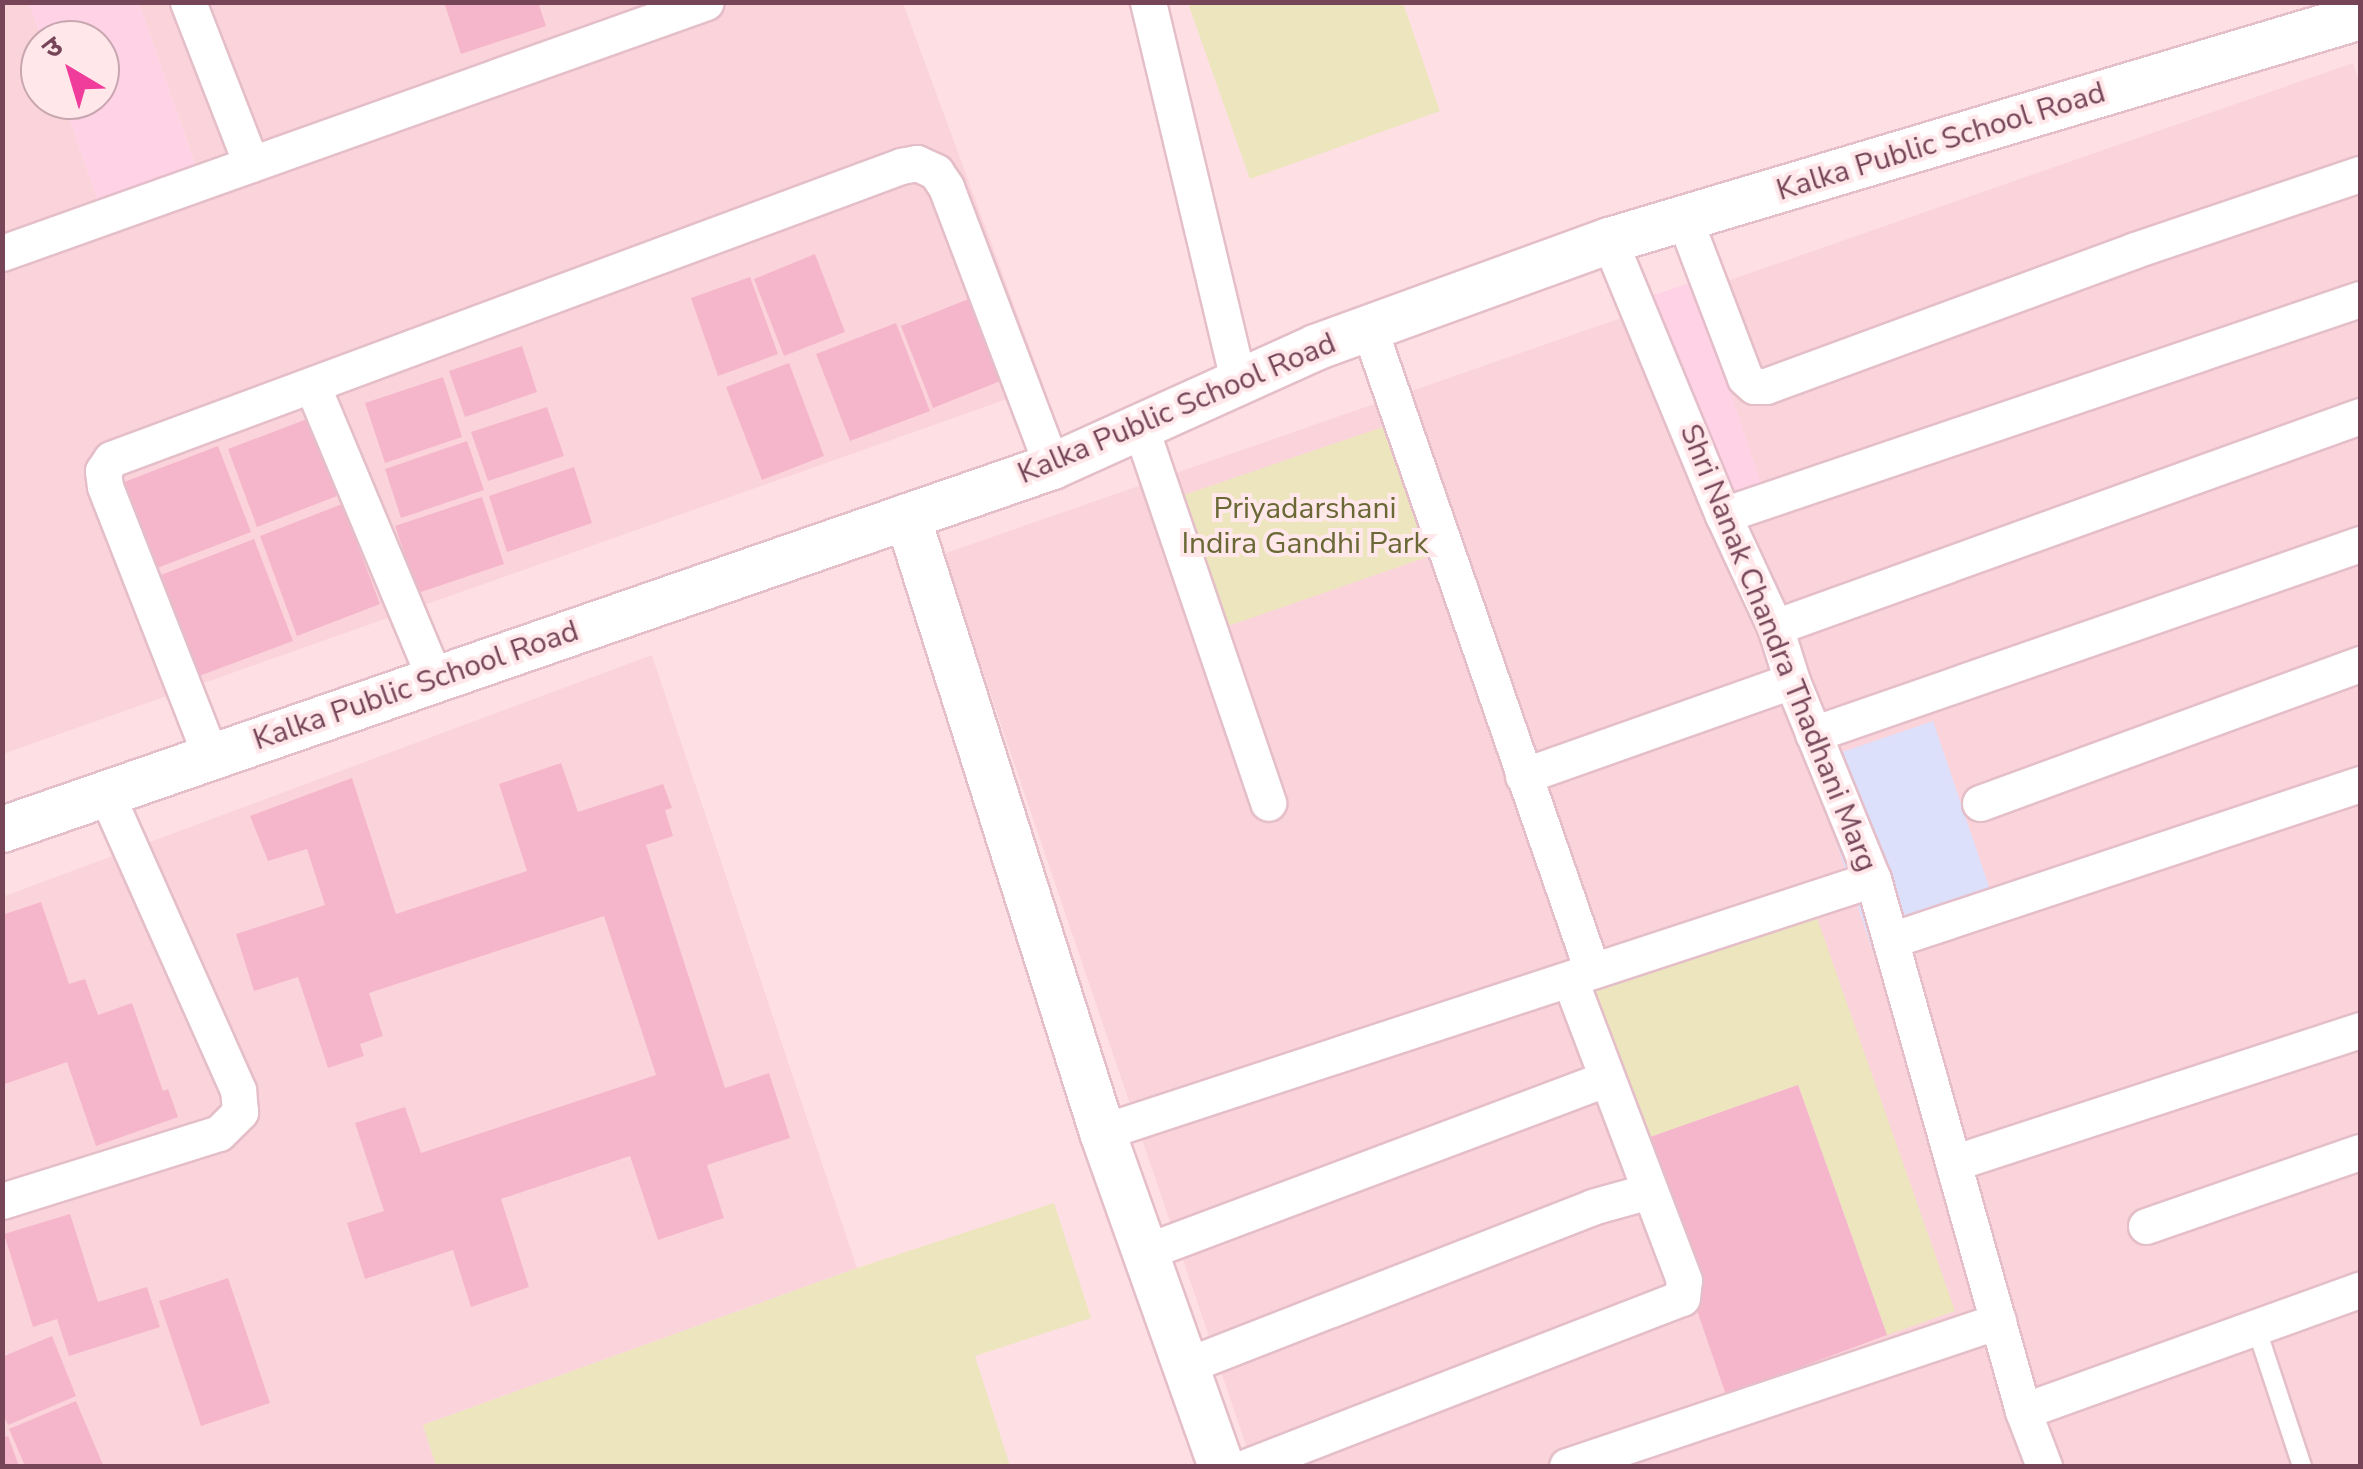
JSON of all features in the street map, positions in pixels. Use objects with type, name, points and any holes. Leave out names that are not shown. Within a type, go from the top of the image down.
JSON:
[{"type":"street","points":[[188,2],[251,164]]},
{"type":"street","points":[[2,253],[706,2]]},
{"type":"street","points":[[1148,2],[1238,381]]},
{"type":"street","name":"Kalka Public School Road","points":[[2,829],[1052,466],[1238,381],[1369,328],[1609,240],[2360,16]]},
{"type":"street","points":[[211,757],[103,472],[111,459],[916,163],[936,172],[946,187],[1052,466]]},
{"type":"street","points":[[1684,218],[1745,378],[1754,386],[1766,386],[2136,250],[2360,174]]},
{"type":"street","name":"Shri Nanak Chandra Thadhani Marg","points":[[1609,240],[1722,515],[1775,627],[1792,681],[1874,878],[2023,1411],[2044,1466]]},
{"type":"street","points":[[1722,515],[2360,299]]},
{"type":"street","points":[[1248,1466],[1682,1298],[1684,1280],[1606,1079],[1581,975],[1523,776],[1369,328]]},
{"type":"street","points":[[312,384],[435,679]]},
{"type":"street","points":[[1775,627],[2360,416]]},
{"type":"street","points":[[1140,426],[1268,802]]},
{"type":"street","points":[[907,516],[1102,1132],[1221,1466]]},
{"type":"street","points":[[1814,734],[2360,544]]},
{"type":"street","points":[[1980,803],[2360,664]]},
{"type":"street","points":[[1523,776],[1792,681]]},
{"type":"street","points":[[1891,940],[2360,784]]},
{"type":"street","points":[[2,1201],[219,1133],[240,1112],[238,1090],[106,793]]},
{"type":"street","points":[[1102,1132],[1874,878]]},
{"type":"street","points":[[1954,1163],[2360,1030]]},
{"type":"street","points":[[1144,1252],[1606,1079]]},
{"type":"street","points":[[2146,1226],[2360,1152]]},
{"type":"street","points":[[1184,1366],[1592,1207],[1649,1191]]},
{"type":"street","points":[[2023,1411],[2360,1290]]},
{"type":"street","points":[[1567,1466],[1998,1321]]},
{"type":"lane","points":[[2256,1327],[2302,1466]]},
{"type":"shaded area","points":[[2,3],[29,3],[35,20],[20,20],[20,120],[70,120],[101,210],[199,175],[139,3],[903,3],[1044,386],[3,754]]},
{"type":"shaded area","points":[[29,3],[139,3],[199,176],[101,210],[70,120],[120,120],[120,20],[35,20]]},
{"type":"shaded area","points":[[2353,63],[2360,85],[2360,1466],[1253,1466],[943,554]]},
{"type":"shaded area","points":[[1693,282],[1763,489],[1703,509],[1632,302]]},
{"type":"shaded area","points":[[652,655],[857,1268],[423,1425],[436,1466],[3,1466],[2,897]]},
{"type":"shaded area","points":[[1933,721],[2001,922],[1877,964],[1810,763]]},
{"type":"green space","points":[[1188,3],[1412,3],[1404,6],[1440,111],[1250,179]]},
{"type":"green space","name":"Priyadarshani Indira Gandhi Park","points":[[1386,426],[1430,556],[1225,627],[1181,496]]},
{"type":"green space","points":[[1810,898],[1955,1311],[1887,1335],[1798,1085],[1639,1141],[1581,980]]},
{"type":"green space","points":[[1054,1203],[1091,1318],[975,1356],[1010,1466],[436,1466],[423,1425],[857,1268]]},
{"type":"building","points":[[444,2],[538,2],[546,26],[461,54]]},
{"type":"building","points":[[815,254],[845,332],[784,356],[754,279]]},
{"type":"building","points":[[750,277],[778,354],[718,376],[691,298]]},
{"type":"building","points":[[976,296],[1008,378],[933,408],[901,326]]},
{"type":"building","points":[[896,323],[930,411],[850,441],[816,354]]},
{"type":"building","points":[[522,346],[537,392],[465,417],[449,371]]},
{"type":"building","points":[[789,363],[824,456],[762,480],[726,387]]},
{"type":"building","points":[[443,377],[462,437],[385,463],[365,403]]},
{"type":"building","points":[[547,407],[564,456],[488,481],[471,432]]},
{"type":"building","points":[[307,419],[337,496],[257,527],[228,449]]},
{"type":"building","points":[[467,441],[484,490],[401,518],[385,469]]},
{"type":"building","points":[[218,446],[251,532],[152,570],[119,484]]},
{"type":"building","points":[[574,467],[592,523],[507,552],[489,496]]},
{"type":"building","points":[[482,497],[504,564],[418,593],[395,526]]},
{"type":"building","points":[[342,504],[380,604],[297,636],[260,536]]},
{"type":"building","points":[[254,539],[293,641],[199,676],[161,575]]},
{"type":"building","points":[[561,763],[578,812],[663,784],[672,808],[665,810],[673,836],[646,845],[725,1088],[769,1073],[790,1138],[707,1165],[724,1218],[658,1240],[630,1156],[501,1199],[529,1287],[471,1307],[453,1250],[365,1279],[347,1223],[384,1211],[355,1123],[405,1107],[421,1153],[656,1075],[604,916],[369,993],[383,1036],[360,1044],[364,1056],[328,1068],[298,977],[254,991],[236,934],[325,905],[307,849],[268,861],[250,816],[352,778],[396,914],[527,871],[499,784]]},
{"type":"building","points":[[41,902],[69,984],[85,979],[98,1015],[132,1003],[163,1091],[168,1089],[178,1117],[96,1146],[67,1062],[2,1085],[2,915]]},
{"type":"building","points":[[1798,1085],[1887,1335],[1726,1395],[1639,1141]]},
{"type":"building","points":[[70,1214],[98,1302],[147,1287],[160,1327],[69,1356],[57,1319],[33,1327],[4,1234]]},
{"type":"building","points":[[228,1278],[270,1403],[201,1426],[159,1301]]},
{"type":"building","points":[[52,1336],[76,1396],[8,1425],[2,1413],[2,1357]]},
{"type":"building","points":[[76,1401],[103,1465],[25,1466],[9,1429]]},
{"type":"building","points":[[8,1436],[19,1466],[2,1466],[2,1438]]}]
